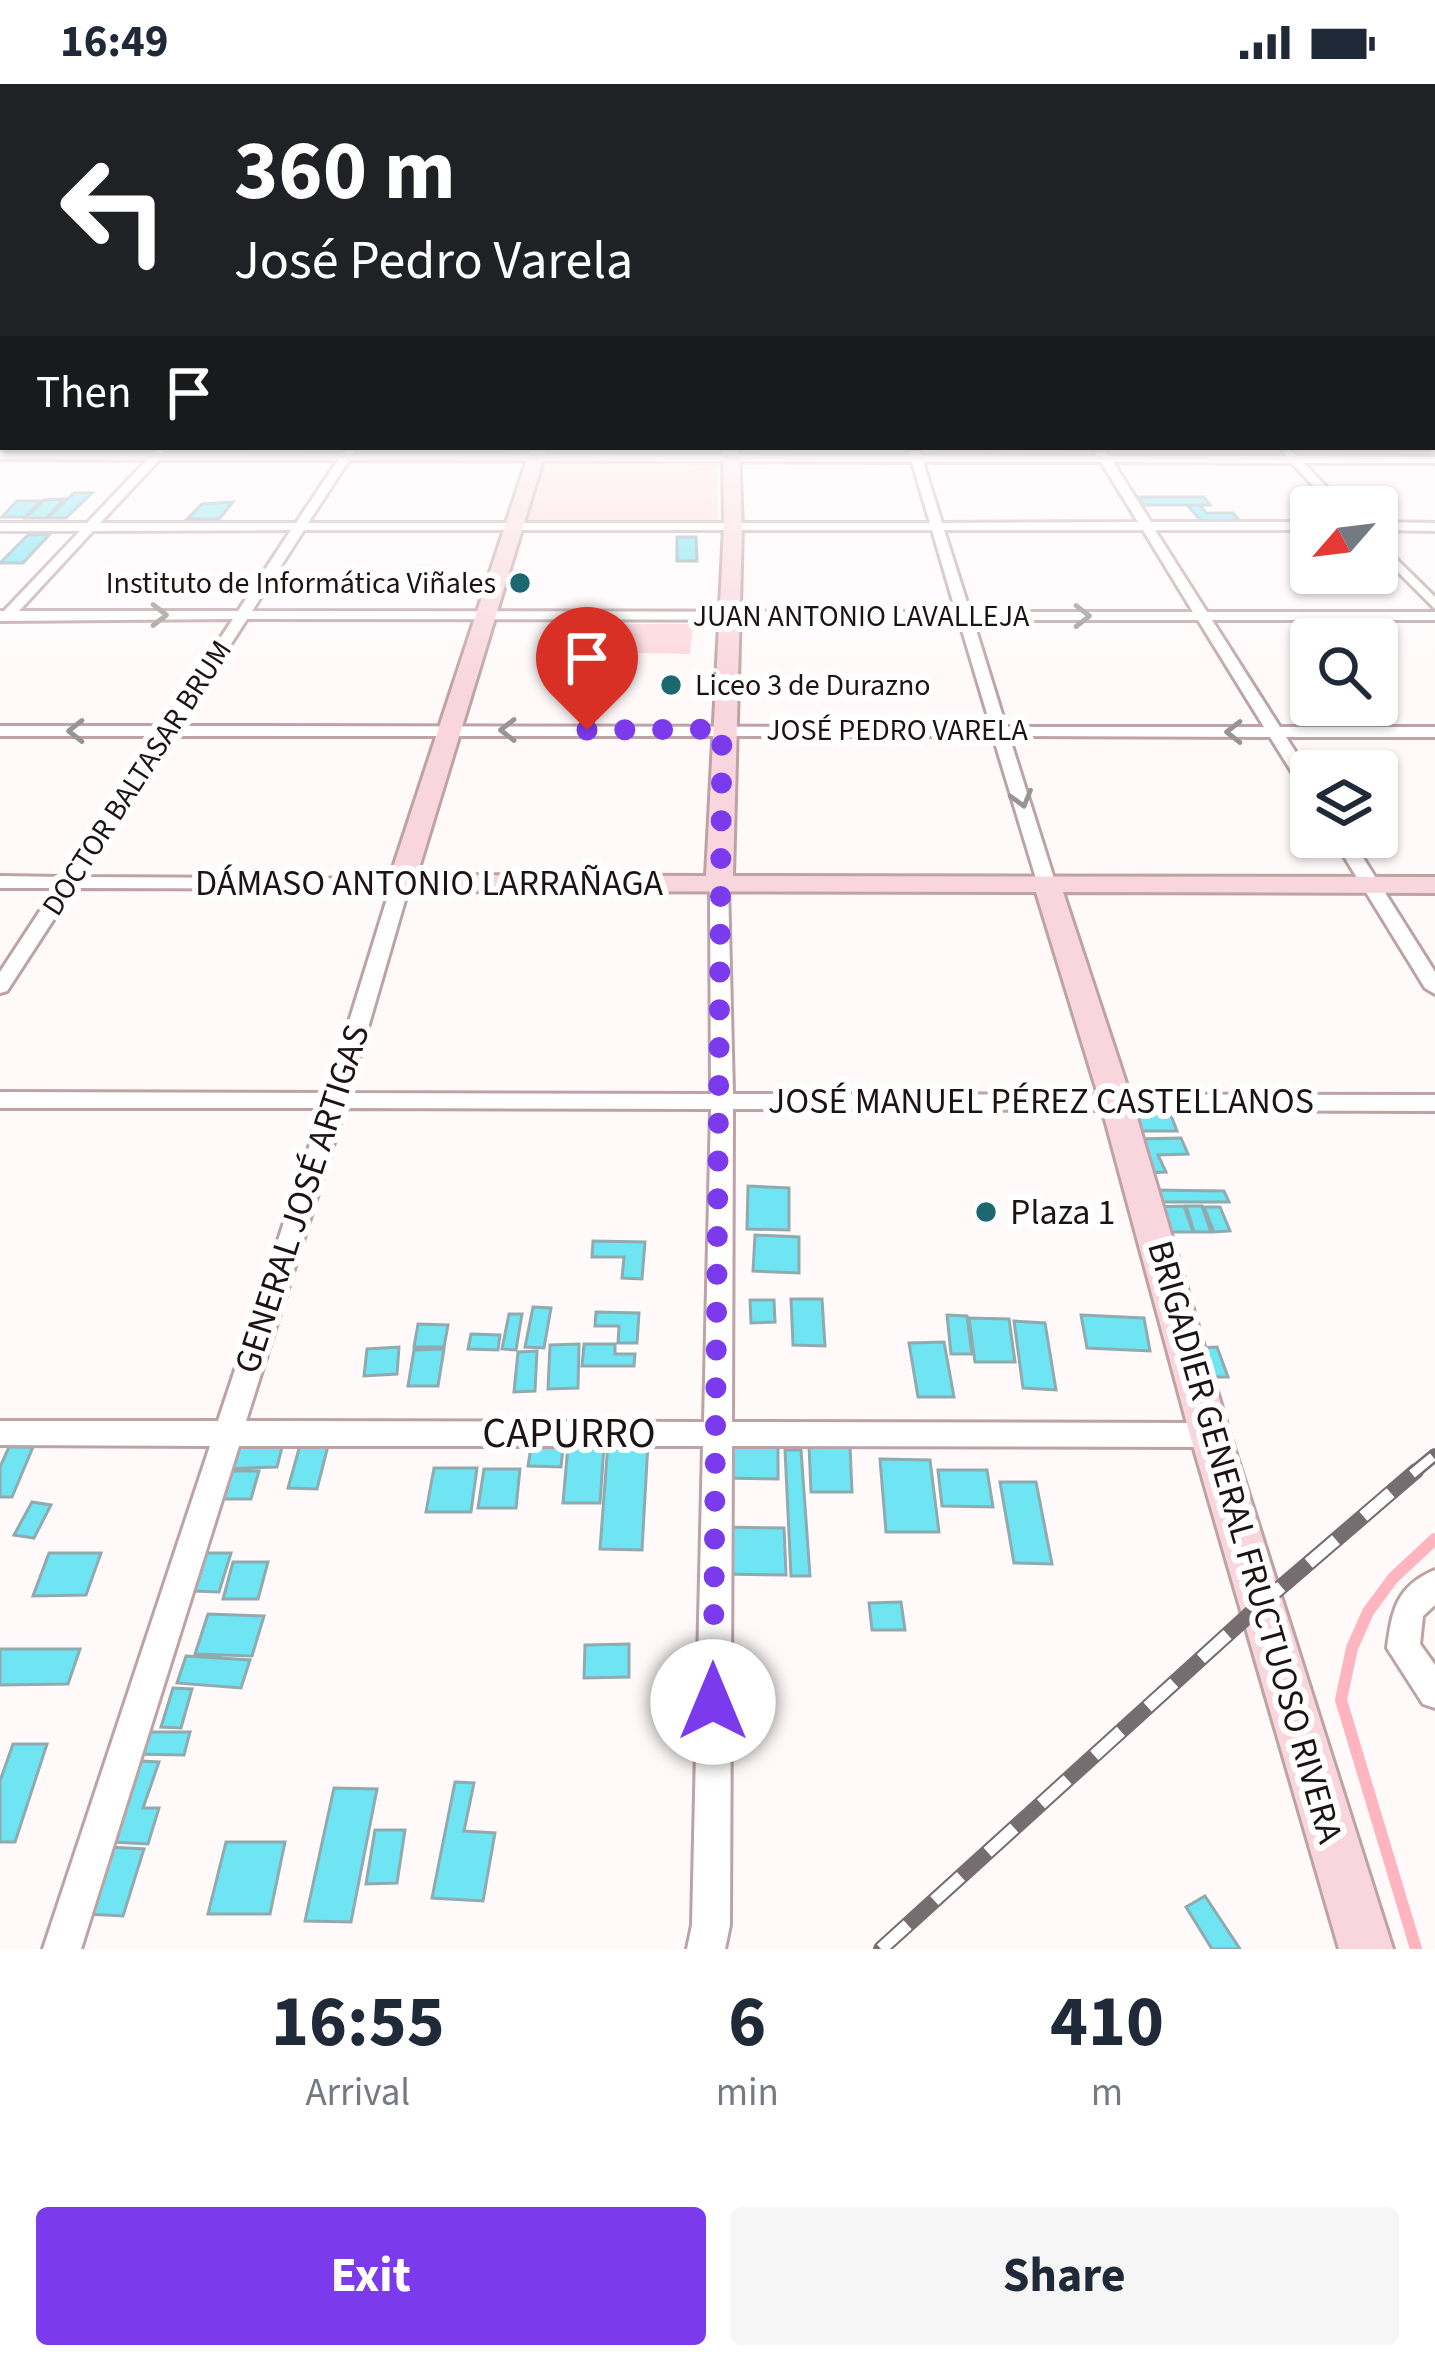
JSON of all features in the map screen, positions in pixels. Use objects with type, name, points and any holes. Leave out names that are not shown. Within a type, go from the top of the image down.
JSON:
[{"type":"street","points":[[3,617],[100,516]]},
{"type":"street","name":"DOCTOR BALTASAR BRUM","points":[[0,987],[308,516]]},
{"type":"street","name":"GENERAL JOSÉ ARTIGAS","points":[[62,1949],[335,1103],[517,516]]},
{"type":"street","points":[[706,1949],[711,1925],[722,1100],[719,884],[734,516]]},
{"type":"street","name":"BRIGADIER GENERAL FRUCTUOSO RIVERA","points":[[935,516],[1117,1101],[1210,1435],[1366,1949]]},
{"type":"street","points":[[1142,516],[1290,755]]},
{"type":"street","points":[[0,527],[1290,526]]},
{"type":"street","points":[[1398,526],[1435,527]]},
{"type":"street","points":[[1398,566],[1435,605]]},
{"type":"street","name":"JUAN ANTONIO LAVALLEJA","points":[[3,617],[1435,616]]},
{"type":"street","name":"JOSÉ PEDRO VARELA","points":[[0,731],[1435,732]]},
{"type":"street","points":[[1354,858],[1435,988]]},
{"type":"street","name":"DÁMASO ANTONIO LARRAÑAGA","points":[[0,882],[1435,884]]},
{"type":"street","name":"JOSÉ MANUEL PÉREZ CASTELLANOS","points":[[0,1100],[1435,1103]]},
{"type":"street","name":"CAPURRO","points":[[0,1433],[1210,1435]]},
{"type":"street","points":[[1435,1585],[1408,1609],[1402,1648],[1435,1692]]},
{"type":"shaded area","points":[[527,516],[718,516],[718,523],[525,523]]},
{"type":"shaded area","points":[[599,624],[693,624],[690,654],[592,652]]},
{"type":"building","points":[[190,516],[221,516],[219,519],[187,519]]},
{"type":"building","points":[[1197,516],[1236,516],[1240,521],[1202,522]]},
{"type":"building","points":[[50,534],[23,563],[0,563],[28,535]]},
{"type":"building","points":[[677,537],[696,537],[697,561],[677,561]]},
{"type":"building","points":[[1126,1110],[1169,1110],[1177,1131],[1133,1131]]},
{"type":"building","points":[[1181,1138],[1188,1154],[1158,1155],[1166,1172],[1147,1173],[1134,1139]]},
{"type":"building","points":[[748,1186],[789,1188],[789,1230],[747,1229]]},
{"type":"building","points":[[1152,1190],[1224,1191],[1229,1202],[1156,1202]]},
{"type":"building","points":[[1184,1206],[1193,1232],[1166,1232],[1156,1207]]},
{"type":"building","points":[[1186,1206],[1202,1206],[1211,1232],[1194,1232]]},
{"type":"building","points":[[1204,1207],[1220,1207],[1230,1231],[1214,1232]]},
{"type":"building","points":[[755,1235],[799,1237],[799,1273],[753,1271]]},
{"type":"building","points":[[593,1241],[645,1242],[642,1279],[622,1278],[624,1257],[592,1257]]},
{"type":"building","points":[[791,1299],[822,1299],[825,1346],[793,1345]]},
{"type":"building","points":[[750,1300],[774,1300],[775,1322],[751,1323]]},
{"type":"building","points":[[533,1307],[551,1308],[544,1348],[525,1347]]},
{"type":"building","points":[[596,1312],[639,1313],[637,1343],[618,1343],[619,1326],[595,1326]]},
{"type":"building","points":[[509,1314],[522,1314],[516,1350],[502,1349]]},
{"type":"building","points":[[947,1315],[967,1316],[972,1354],[951,1354]]},
{"type":"building","points":[[1081,1315],[1144,1318],[1150,1351],[1087,1348]]},
{"type":"building","points":[[969,1318],[1009,1319],[1015,1362],[975,1362]]},
{"type":"building","points":[[1014,1321],[1045,1323],[1056,1390],[1023,1388]]},
{"type":"building","points":[[418,1324],[448,1325],[444,1347],[414,1347]]},
{"type":"building","points":[[471,1334],[500,1335],[498,1350],[468,1349]]},
{"type":"building","points":[[944,1342],[954,1397],[918,1397],[909,1343]]},
{"type":"building","points":[[579,1344],[578,1388],[548,1389],[550,1345]]},
{"type":"building","points":[[584,1344],[615,1344],[615,1354],[635,1354],[634,1366],[582,1366]]},
{"type":"building","points":[[399,1347],[397,1374],[364,1376],[367,1349]]},
{"type":"building","points":[[1217,1347],[1228,1377],[1208,1377],[1197,1348]]},
{"type":"building","points":[[444,1349],[438,1386],[408,1386],[414,1350]]},
{"type":"building","points":[[537,1351],[535,1391],[514,1392],[518,1352]]},
{"type":"building","points":[[302,1438],[330,1438],[317,1489],[288,1488]]},
{"type":"building","points":[[283,1443],[277,1467],[223,1469],[229,1445]]},
{"type":"building","points":[[608,1443],[648,1443],[642,1550],[600,1549]]},
{"type":"building","points":[[568,1445],[604,1446],[600,1503],[563,1503]]},
{"type":"building","points":[[723,1445],[778,1446],[778,1479],[722,1478]]},
{"type":"building","points":[[809,1445],[850,1446],[852,1492],[811,1492]]},
{"type":"building","points":[[9,1447],[33,1447],[12,1497],[0,1497],[0,1467]]},
{"type":"building","points":[[531,1447],[563,1448],[561,1467],[528,1466]]},
{"type":"building","points":[[785,1450],[801,1450],[810,1576],[791,1576]]},
{"type":"building","points":[[880,1459],[930,1460],[939,1532],[886,1532]]},
{"type":"building","points":[[434,1468],[477,1468],[471,1512],[426,1512]]},
{"type":"building","points":[[484,1469],[520,1469],[516,1508],[478,1508]]},
{"type":"building","points":[[938,1470],[987,1470],[993,1507],[942,1506]]},
{"type":"building","points":[[226,1471],[259,1471],[251,1499],[218,1499]]},
{"type":"building","points":[[1000,1482],[1036,1482],[1052,1564],[1014,1563]]},
{"type":"building","points":[[32,1502],[51,1505],[34,1538],[14,1535]]},
{"type":"building","points":[[722,1527],[784,1528],[786,1575],[722,1574]]},
{"type":"building","points":[[49,1553],[101,1553],[86,1595],[33,1596]]},
{"type":"building","points":[[206,1553],[231,1553],[219,1592],[194,1591]]},
{"type":"building","points":[[233,1562],[268,1562],[258,1599],[223,1599]]},
{"type":"building","points":[[901,1602],[905,1630],[872,1630],[869,1603]]},
{"type":"building","points":[[208,1614],[264,1616],[252,1656],[195,1654]]},
{"type":"building","points":[[629,1644],[629,1677],[584,1678],[585,1645]]},
{"type":"building","points":[[0,1649],[80,1649],[68,1684],[0,1685]]},
{"type":"building","points":[[186,1656],[250,1660],[241,1688],[177,1683]]},
{"type":"building","points":[[173,1688],[192,1689],[181,1728],[161,1727]]},
{"type":"building","points":[[139,1732],[190,1732],[184,1755],[131,1754]]},
{"type":"building","points":[[13,1744],[47,1744],[15,1842],[0,1842],[0,1781]]},
{"type":"building","points":[[140,1761],[159,1762],[143,1808],[159,1808],[148,1844],[112,1842]]},
{"type":"building","points":[[455,1782],[474,1783],[464,1831],[495,1833],[483,1901],[432,1898]]},
{"type":"building","points":[[334,1788],[377,1789],[351,1922],[305,1921]]},
{"type":"building","points":[[375,1830],[405,1830],[397,1883],[366,1884]]},
{"type":"building","points":[[226,1842],[285,1842],[270,1914],[208,1914]]},
{"type":"building","points":[[109,1847],[144,1849],[123,1916],[87,1914]]},
{"type":"building","points":[[1205,1896],[1240,1949],[1212,1949],[1186,1907]]},
{"type":"waterway","points":[[1416,1949],[1341,1700],[1352,1648],[1368,1612],[1393,1578],[1435,1539]]},
{"type":"railway","points":[[1412,1474],[1435,1455]]},
{"type":"railway","points":[[881,1949],[1260,1605],[1416,1471]]},
{"type":"place","name":"Instituto de Informática Viñales","points":[[520,583]]},
{"type":"place","name":"Liceo 3 de Durazno","points":[[671,685]]},
{"type":"place","name":"Plaza 1","points":[[986,1212]]},
{"type":"route","points":[[587,730],[722,729],[713,1702]]}]
